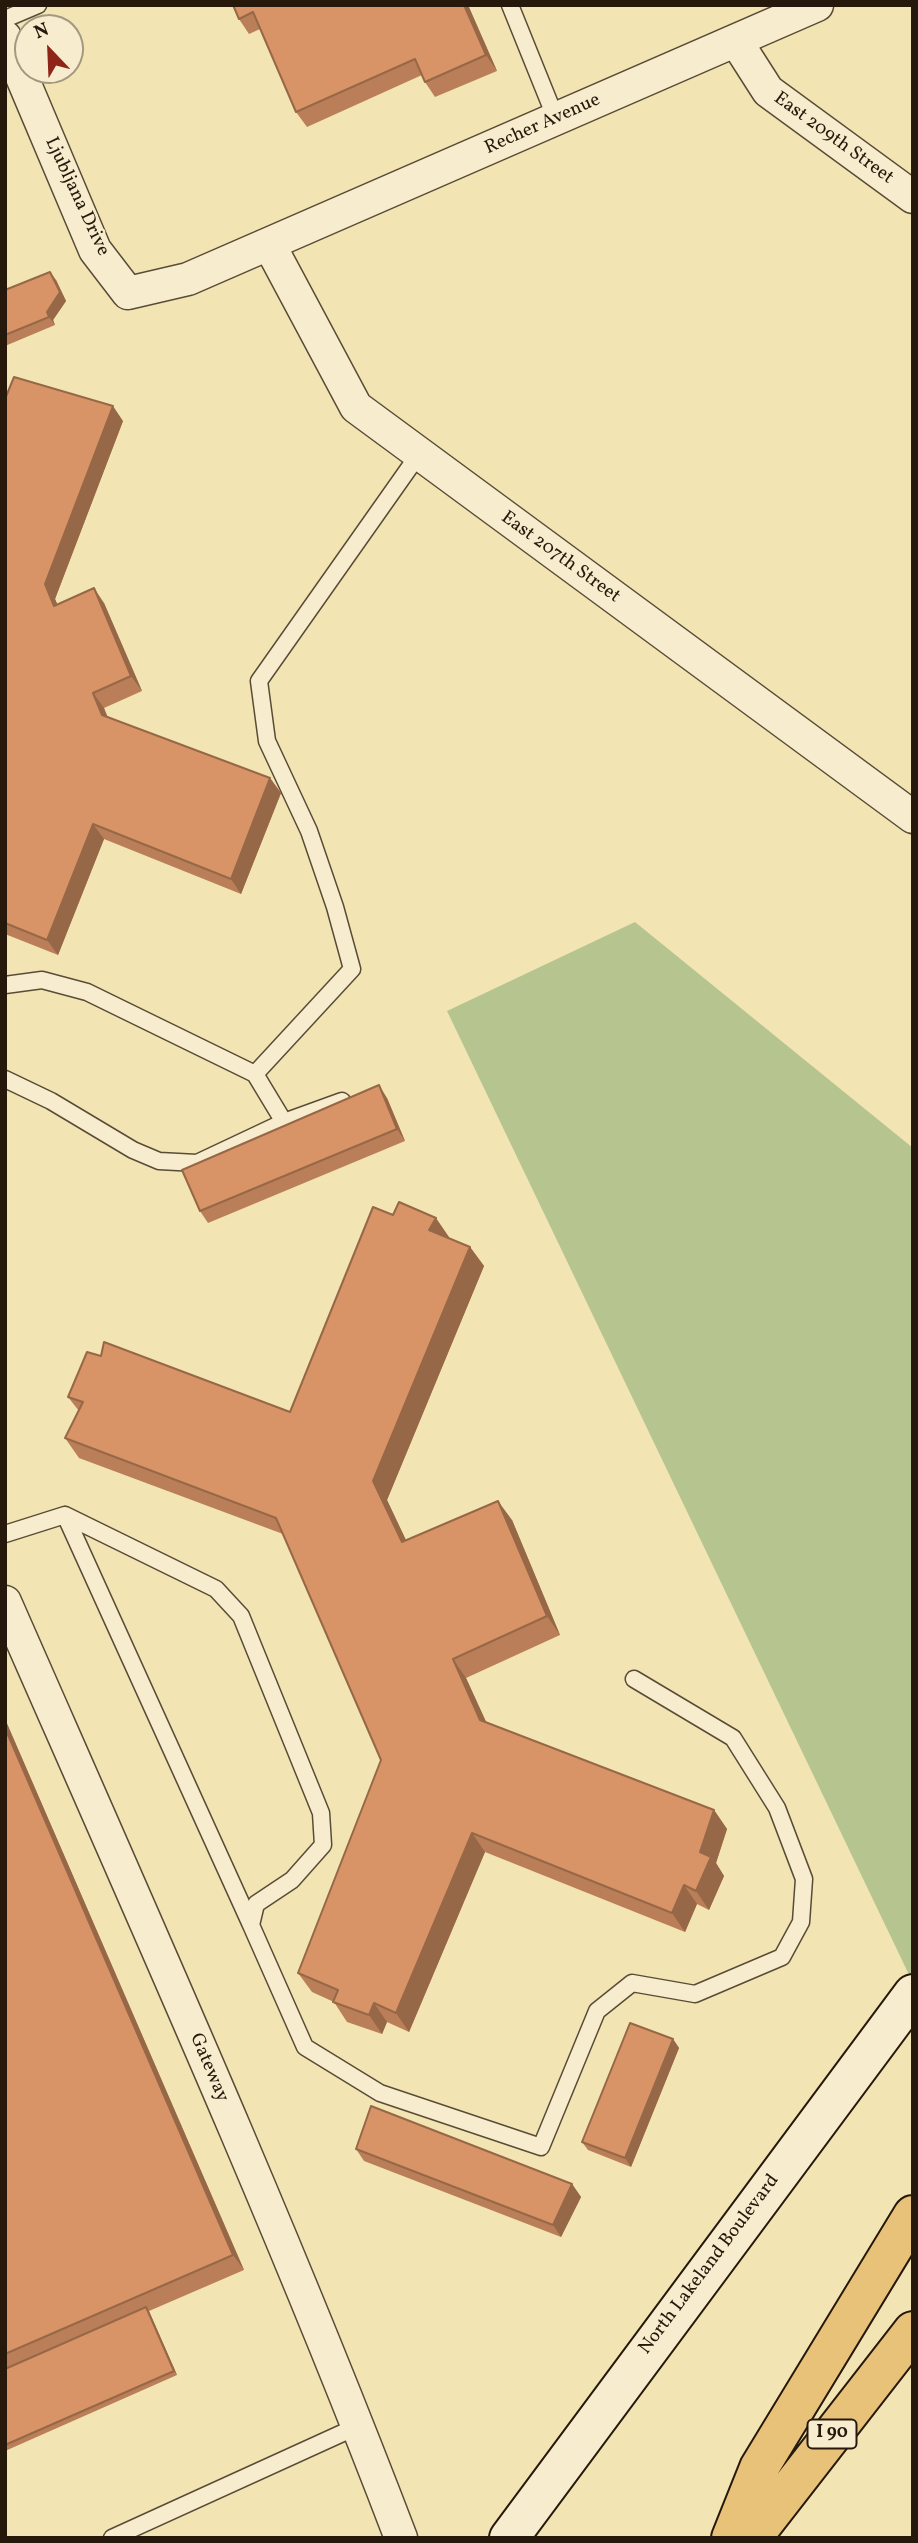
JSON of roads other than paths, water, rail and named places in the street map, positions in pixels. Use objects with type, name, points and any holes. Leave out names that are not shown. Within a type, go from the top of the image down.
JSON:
[{"type":"highway","points":[[732,2538],[759,2468],[913,2215]]},
{"type":"highway","name":"I 90","points":[[752,2538],[913,2331]]},
{"type":"street","name":"Recher Avenue","points":[[269,244],[817,5]]},
{"type":"street","name":"Ljubljana Drive","points":[[5,38],[95,250],[128,293],[188,279],[269,244]]},
{"type":"street","name":"East 209th Street","points":[[736,41],[768,91],[913,197]]},
{"type":"street","name":"East 207th Street","points":[[269,244],[356,407],[913,817]]},
{"type":"street","name":"Gateway","points":[[5,1602],[176,1993],[358,2426],[401,2538]]},
{"type":"street","name":"North Lakeland Boulevard","points":[[509,2538],[913,1994]]},
{"type":"lane","points":[[5,19],[38,5]]},
{"type":"lane","points":[[510,5],[556,119]]},
{"type":"lane","points":[[255,1074],[352,970],[335,907],[309,831],[267,741],[259,681],[419,454]]},
{"type":"lane","points":[[5,985],[42,980],[86,992],[255,1074],[284,1122]]},
{"type":"lane","points":[[5,1079],[51,1101],[133,1150],[159,1161],[197,1163],[284,1122],[342,1101]]},
{"type":"lane","points":[[5,1534],[65,1515],[216,1589],[241,1616],[321,1814],[323,1844],[292,1880],[256,1905],[251,1925]]},
{"type":"lane","points":[[65,1515],[305,2047],[380,2093],[541,2147],[597,2011],[632,1983],[695,1994],[782,1957],[801,1922],[804,1879],[777,1808],[733,1738],[634,1679]]},
{"type":"lane","points":[[112,2538],[358,2426]]}]
